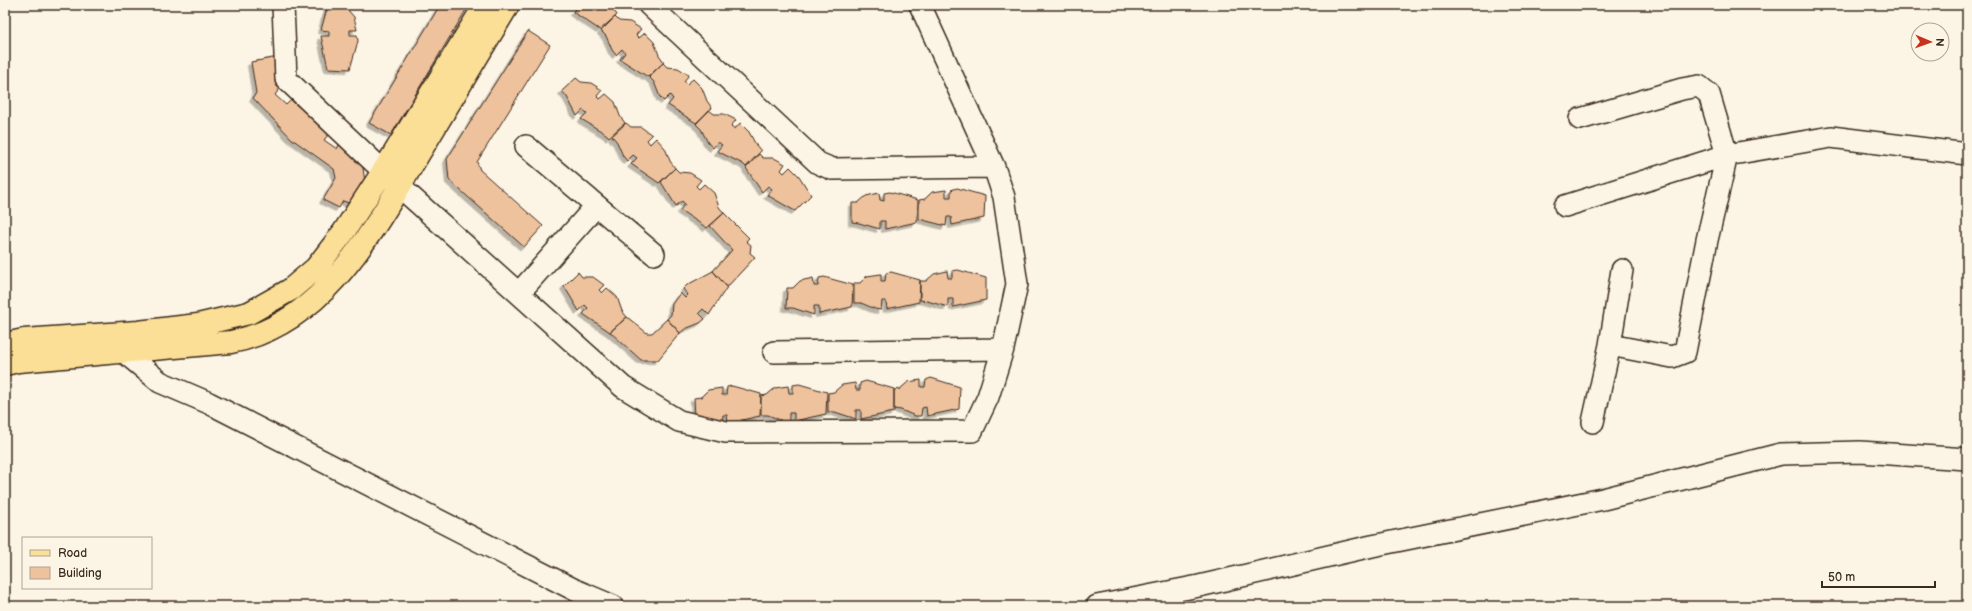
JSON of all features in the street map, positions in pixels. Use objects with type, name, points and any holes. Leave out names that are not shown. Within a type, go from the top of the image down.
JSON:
[{"type":"main road","points":[[5,364],[18,360],[121,343],[232,318],[248,313],[290,290],[326,258],[384,170],[485,5]]},
{"type":"main road","points":[[5,344],[24,340],[121,343],[231,342],[258,335],[281,324],[296,314],[333,281],[367,239],[508,5]]},
{"type":"street","points":[[283,5],[286,79],[384,170],[399,186],[623,387],[679,421],[726,432],[972,432],[988,397],[1003,348],[1017,284],[1004,197],[994,167],[920,5]]},
{"type":"street","points":[[649,5],[818,163],[832,169],[994,167]]},
{"type":"street","points":[[1580,119],[1682,89],[1699,86],[1709,94],[1728,155],[1707,240],[1685,352],[1672,357],[1610,345]]},
{"type":"street","points":[[1565,206],[1728,155],[1831,137],[1967,154]]},
{"type":"street","points":[[526,146],[654,254]]},
{"type":"street","points":[[519,293],[596,206]]},
{"type":"street","points":[[1593,422],[1610,345],[1622,270]]},
{"type":"street","points":[[121,343],[160,382],[209,403],[575,590],[613,606]]},
{"type":"street","points":[[774,352],[1003,348]]},
{"type":"street","points":[[1097,606],[1198,586],[1372,546],[1603,499],[1781,454],[1860,452],[1967,459]]},
{"type":"building","points":[[328,5],[347,5],[347,9],[354,17],[357,30],[350,30],[350,35],[357,35],[358,41],[350,69],[328,68],[321,36],[329,36],[329,31],[321,30]]},
{"type":"building","points":[[440,5],[469,5],[391,135],[369,123]]},
{"type":"building","points":[[577,5],[610,5],[617,15],[600,30],[573,12],[578,6]]},
{"type":"building","points":[[615,17],[619,21],[630,22],[641,29],[636,35],[639,38],[645,33],[654,42],[659,55],[664,62],[648,77],[620,59],[625,53],[622,49],[616,55],[612,50],[606,36],[601,31]]},
{"type":"building","points":[[528,31],[550,45],[477,162],[480,170],[543,226],[524,247],[449,180],[447,159]]},
{"type":"building","points":[[278,57],[283,84],[275,95],[286,105],[291,100],[329,134],[324,140],[337,149],[340,143],[362,161],[365,182],[352,204],[343,201],[339,208],[323,200],[336,178],[334,169],[292,139],[253,98],[256,93],[251,62]]},
{"type":"building","points":[[663,63],[667,67],[678,68],[689,75],[684,81],[687,84],[693,79],[702,88],[707,101],[712,108],[696,123],[668,105],[673,99],[670,95],[664,101],[660,97],[654,82],[649,77]]},
{"type":"building","points":[[576,78],[581,82],[591,83],[602,90],[597,96],[600,99],[606,94],[615,102],[620,116],[625,123],[609,137],[581,119],[587,113],[583,110],[577,116],[567,97],[562,91]]},
{"type":"building","points":[[709,110],[714,114],[724,114],[736,120],[731,126],[735,129],[740,123],[749,132],[761,151],[746,167],[717,151],[722,145],[718,142],[713,148],[708,143],[701,129],[696,124]]},
{"type":"building","points":[[626,123],[631,127],[641,127],[652,135],[647,140],[650,144],[656,138],[665,148],[670,161],[675,168],[659,183],[631,164],[637,158],[633,155],[627,161],[623,156],[617,142],[612,136]]},
{"type":"building","points":[[759,154],[763,158],[774,158],[785,164],[781,170],[784,173],[790,167],[799,176],[811,195],[795,211],[767,195],[772,189],[768,186],[762,192],[746,168]]},
{"type":"building","points":[[675,168],[679,172],[690,173],[701,180],[696,186],[699,189],[704,184],[714,193],[719,207],[724,213],[707,228],[680,210],[685,204],[682,201],[676,206],[661,182]]},
{"type":"building","points":[[957,188],[985,196],[984,218],[952,225],[951,217],[947,217],[946,226],[919,219],[919,200],[925,199],[932,192],[946,190],[946,197],[951,197],[951,190]]},
{"type":"building","points":[[890,192],[918,200],[917,222],[885,229],[885,221],[880,221],[880,229],[852,222],[852,203],[858,203],[866,196],[879,193],[880,200],[884,201],[884,193]]},
{"type":"building","points":[[724,213],[749,238],[746,241],[751,245],[750,253],[755,257],[727,287],[713,271],[732,250],[710,226]]},
{"type":"building","points":[[958,270],[986,278],[986,300],[953,307],[953,299],[948,299],[948,307],[920,300],[920,281],[926,281],[934,274],[947,271],[948,278],[952,278],[952,271]]},
{"type":"building","points":[[713,271],[727,287],[709,315],[703,309],[699,313],[705,319],[680,333],[667,319],[671,315],[672,304],[680,293],[685,298],[688,295],[683,289],[687,285]]},
{"type":"building","points":[[578,272],[582,277],[593,277],[604,285],[599,290],[602,293],[607,288],[617,297],[622,311],[627,317],[610,332],[583,314],[588,308],[585,305],[579,311],[564,286]]},
{"type":"building","points":[[891,272],[920,280],[919,302],[887,309],[886,301],[882,301],[881,310],[861,303],[854,303],[854,283],[860,283],[867,276],[881,274],[881,281],[885,281],[886,273]]},
{"type":"building","points":[[824,277],[853,285],[852,307],[819,314],[819,306],[814,306],[814,315],[793,308],[786,308],[787,288],[793,288],[800,281],[813,278],[814,286],[818,286],[819,278]]},
{"type":"building","points":[[627,317],[647,333],[652,333],[667,319],[680,333],[658,360],[641,360],[610,332]]},
{"type":"building","points":[[931,378],[960,387],[959,409],[927,416],[926,407],[922,408],[921,416],[915,416],[901,410],[894,409],[894,390],[900,389],[908,382],[921,380],[921,387],[925,387],[926,380]]},
{"type":"building","points":[[866,381],[894,389],[894,412],[861,419],[861,410],[856,410],[856,419],[835,412],[828,412],[828,393],[834,392],[842,385],[855,383],[856,390],[860,390],[860,383]]},
{"type":"building","points":[[799,384],[827,392],[826,414],[794,421],[794,413],[789,413],[789,422],[768,415],[761,415],[761,396],[767,395],[775,388],[788,386],[789,393],[793,393],[793,385]]},
{"type":"building","points":[[732,386],[761,394],[760,416],[728,423],[727,415],[723,415],[722,424],[695,417],[694,398],[701,397],[708,390],[722,388],[722,395],[726,395],[727,387]]}]
